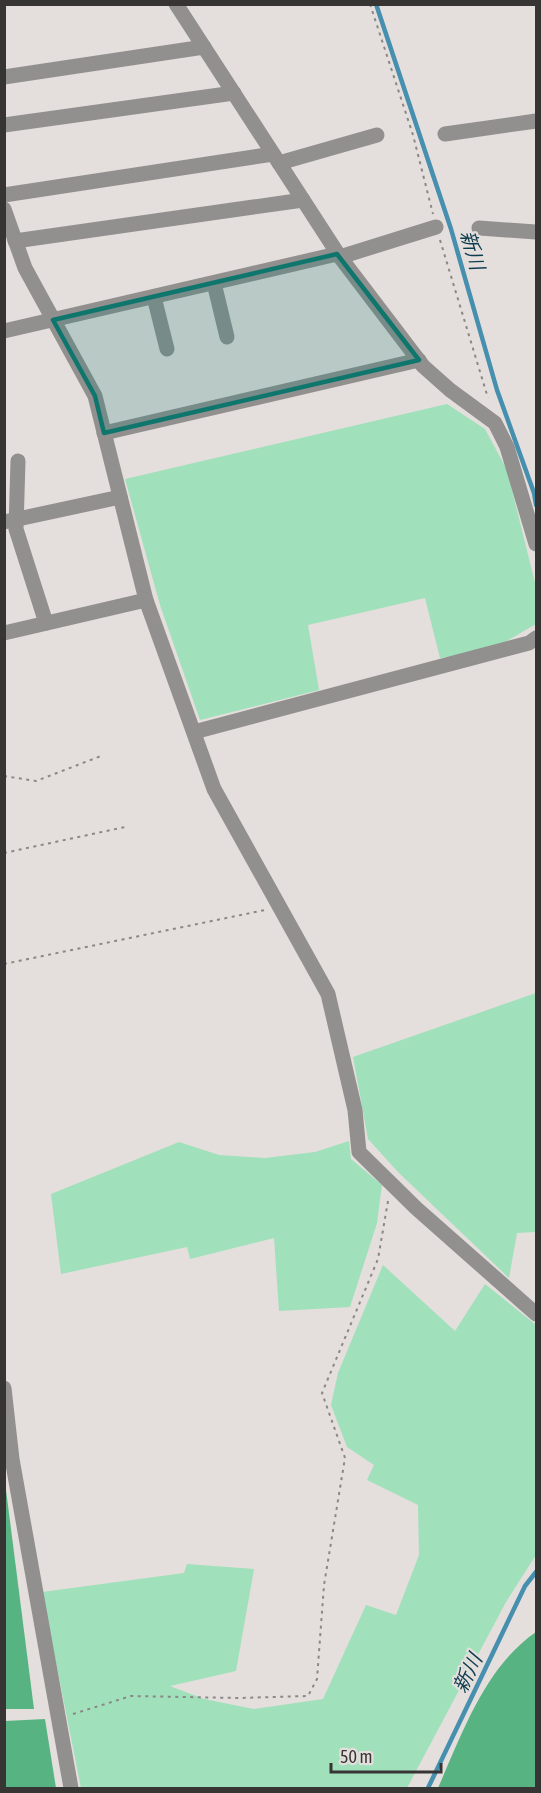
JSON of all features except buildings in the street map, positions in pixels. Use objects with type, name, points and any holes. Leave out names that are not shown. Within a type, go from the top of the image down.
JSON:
[{"type":"street","points":[[176,4],[339,256],[419,360],[450,390],[495,423],[507,447],[537,544]]},
{"type":"street","points":[[4,77],[204,46]]},
{"type":"street","points":[[4,125],[234,93]]},
{"type":"street","points":[[445,134],[537,122]]},
{"type":"street","points":[[4,195],[276,158],[378,135]]},
{"type":"street","points":[[15,241],[303,200]]},
{"type":"street","points":[[4,209],[25,268],[95,396],[146,600],[214,789],[328,994],[355,1110],[359,1152],[416,1208],[537,1314]]},
{"type":"street","points":[[4,331],[339,256],[436,227]]},
{"type":"street","points":[[479,228],[537,232]]},
{"type":"street","points":[[214,283],[226,337]]},
{"type":"street","points":[[154,297],[167,350]]},
{"type":"street","points":[[104,432],[419,360]]},
{"type":"street","points":[[18,461],[10,521],[16,528],[46,623]]},
{"type":"street","points":[[10,521],[120,497]]},
{"type":"street","points":[[4,633],[146,600]]},
{"type":"street","points":[[194,732],[353,689],[465,662],[529,643],[537,638]]},
{"type":"street","points":[[4,1388],[12,1459],[71,1788]]},
{"type":"path","points":[[4,776],[36,781],[100,756]]},
{"type":"path","points":[[4,854],[125,826]]},
{"type":"path","points":[[4,964],[280,907]]},
{"type":"path","points":[[59,1718],[131,1696],[239,1698],[308,1696],[317,1679],[324,1585],[345,1458],[322,1393],[378,1259],[392,1184]]},
{"type":"highlighted area","points":[[337,254],[419,360],[104,433],[95,396],[53,320]]},
{"type":"green space","points":[[447,404],[485,429],[507,470],[536,587],[536,624],[488,652],[440,658],[425,598],[308,625],[319,690],[200,720],[160,605],[125,479]]},
{"type":"green space","points":[[536,993],[536,1232],[517,1233],[509,1278],[398,1172],[368,1139],[353,1057]]},
{"type":"green space","points":[[349,1141],[351,1159],[382,1185],[377,1223],[350,1307],[279,1311],[274,1238],[190,1259],[187,1247],[61,1274],[51,1194],[179,1142],[219,1155],[265,1158],[315,1152]]},
{"type":"green space","points":[[383,1265],[455,1331],[485,1284],[536,1325],[536,1555],[506,1602],[407,1788],[81,1788],[42,1592],[184,1573],[187,1564],[254,1569],[236,1671],[170,1686],[204,1699],[254,1709],[323,1699],[366,1605],[396,1615],[419,1555],[418,1505],[367,1480],[374,1465],[347,1447],[331,1405],[338,1373]]},
{"type":"green space","points":[[5,1482],[34,1709],[5,1709]]},
{"type":"green space","points":[[536,1632],[536,1788],[438,1788],[466,1724],[489,1683],[518,1647]]},
{"type":"green space","points":[[45,1719],[56,1788],[5,1788],[5,1721]]},
{"type":"waterway","name":"新川","points":[[376,4],[451,229],[497,390],[534,493],[536,505]]},
{"type":"waterway","name":"新川","points":[[428,1788],[525,1586],[536,1572]]}]
